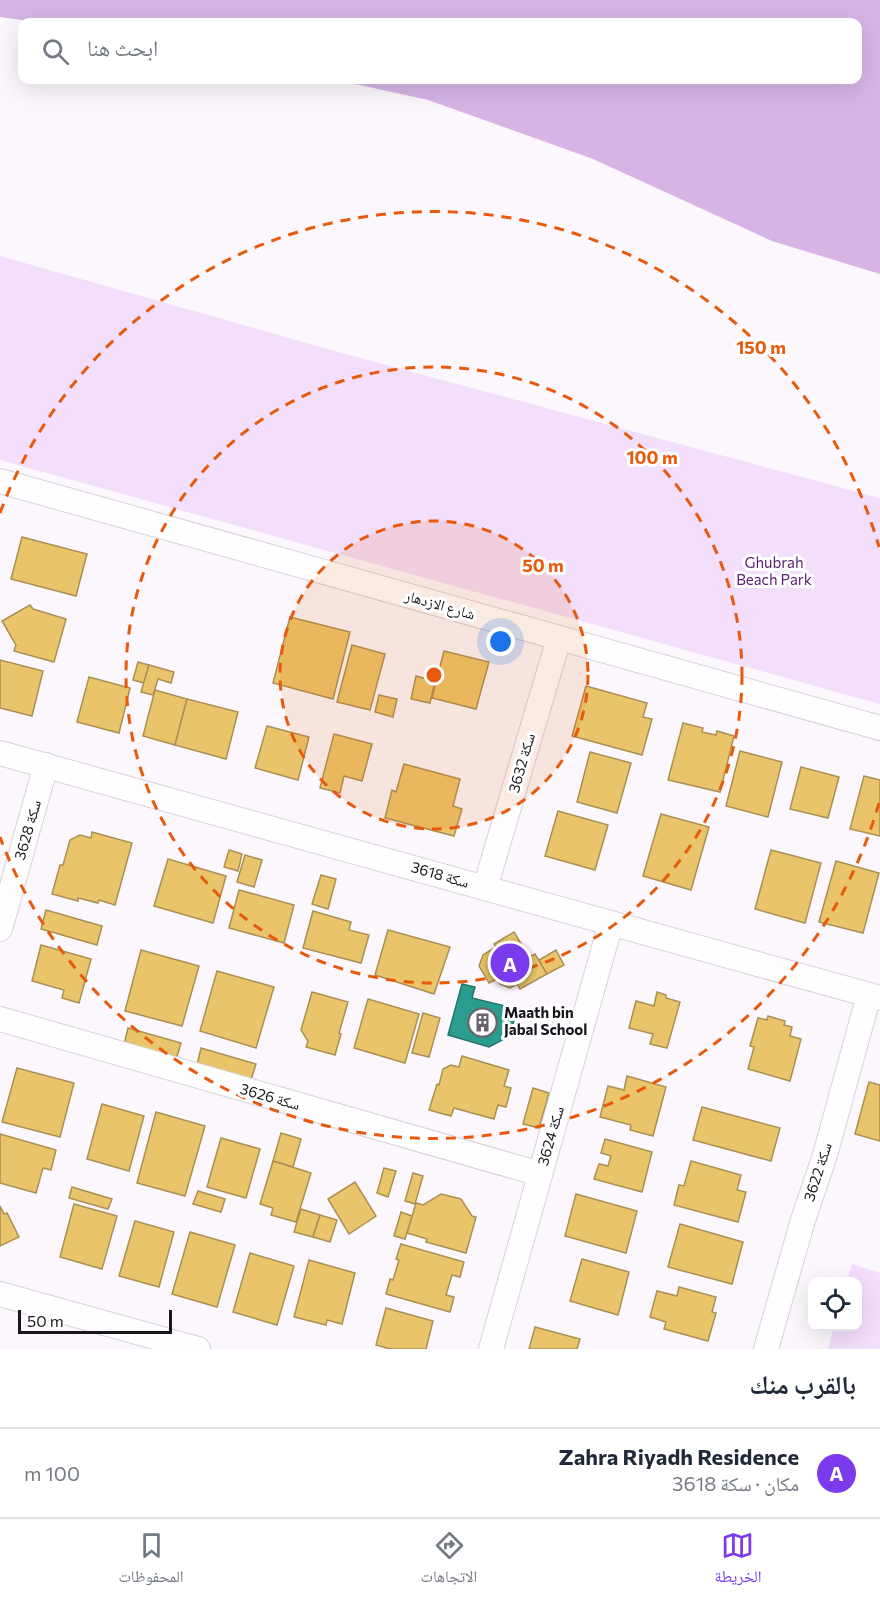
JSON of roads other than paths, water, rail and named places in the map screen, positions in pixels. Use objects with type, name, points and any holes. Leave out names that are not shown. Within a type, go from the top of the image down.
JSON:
[{"type":"street","name":"شارع الازدهار","points":[[1,485],[880,728]]},
{"type":"street","name":"سكة 3632","points":[[485,888],[559,638]]},
{"type":"street","name":"سكة 3618","points":[[0,753],[875,996]]},
{"type":"street","name":"سكة 3628","points":[[0,929],[46,765]]},
{"type":"street","name":"سكة 3624","points":[[490,1349],[611,923]]},
{"type":"street","name":"سكة 3622","points":[[766,1349],[803,1220],[875,996]]},
{"type":"street","name":"سكة 3626","points":[[0,1019],[540,1174]]},
{"type":"street","points":[[0,1294],[198,1349]]},
{"type":"place","name":"Zahra Riyadh Residence","points":[[510,963]]},
{"type":"place","name":"Maath bin Jabal School","points":[[483,1022]]},
{"type":"park label","name":"Ghubrah Beach Park","points":[[774,572]]}]
